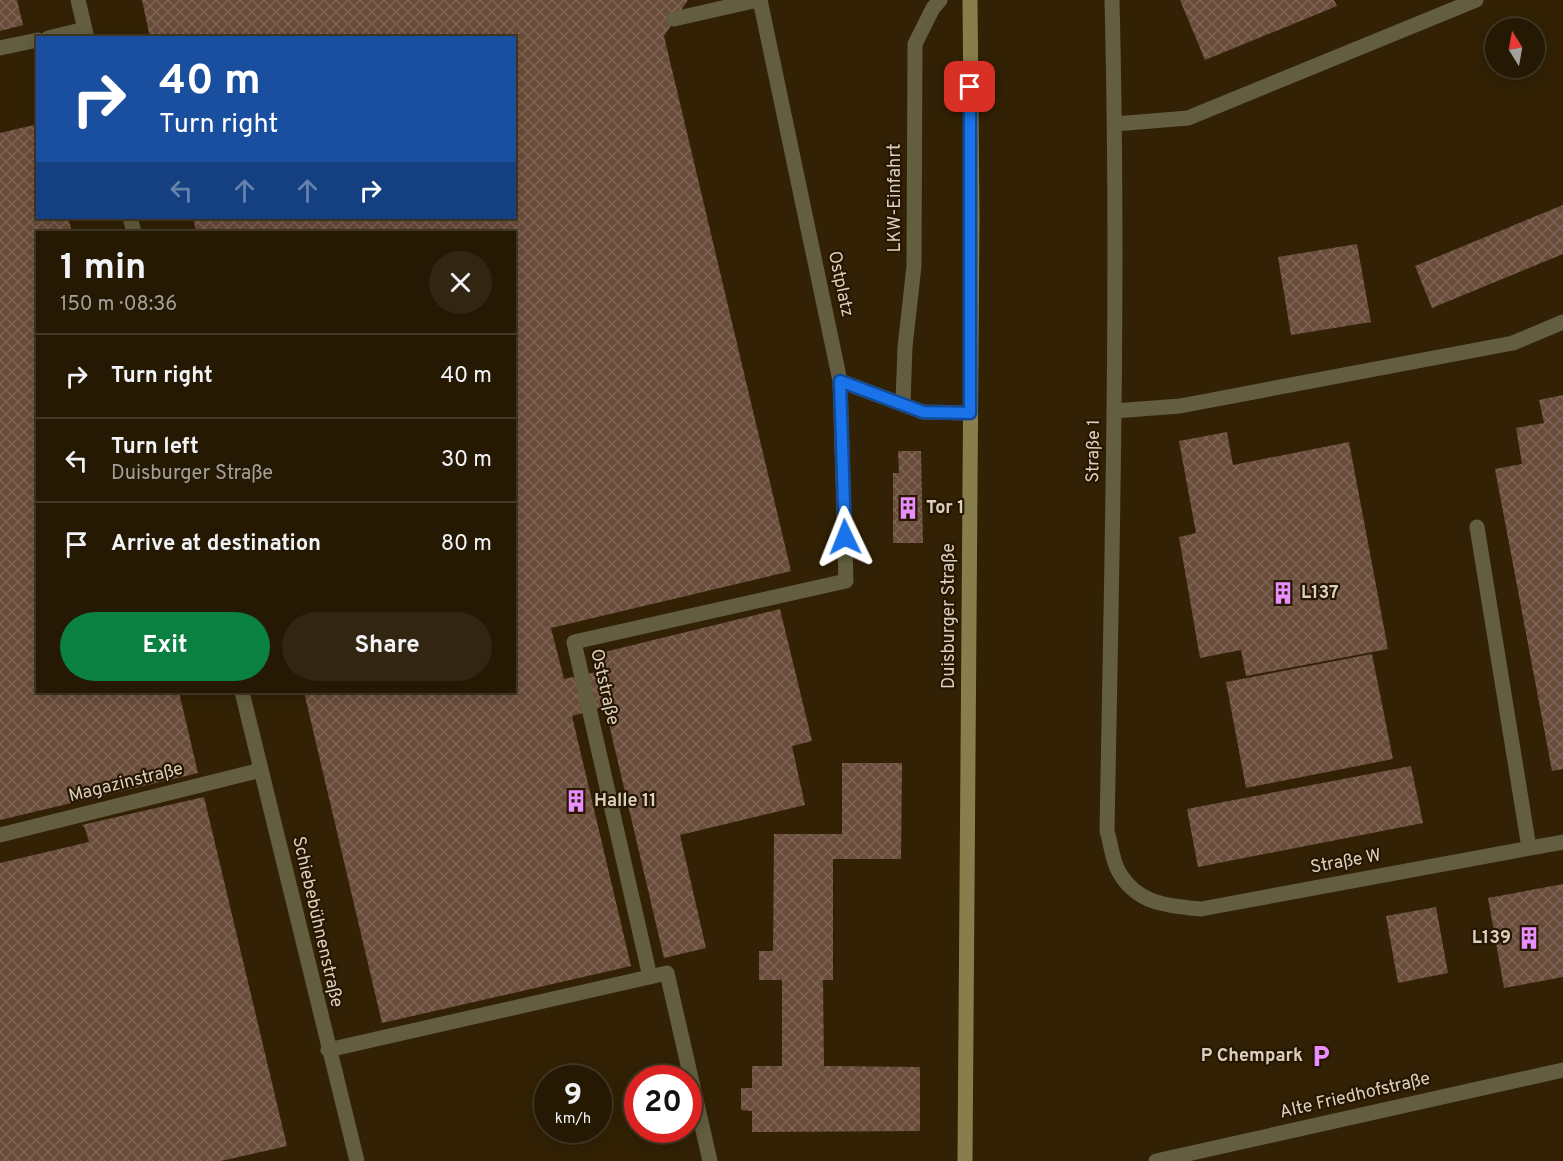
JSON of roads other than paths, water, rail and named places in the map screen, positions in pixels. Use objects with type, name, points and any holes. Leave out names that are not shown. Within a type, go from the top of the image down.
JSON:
[{"type":"main road","name":"Duisburger Straße","points":[[965,1161],[970,0]]},
{"type":"street","points":[[63,36],[86,33],[78,0]]},
{"type":"street","points":[[674,20],[759,0]]},
{"type":"street","name":"Ostplatz","points":[[759,0],[840,381],[846,581]]},
{"type":"street","name":"LKW-Einfahrt","points":[[903,404],[905,347],[914,266],[915,44],[933,8],[940,0]]},
{"type":"street","name":"Straße 1","points":[[1112,0],[1115,124],[1114,411],[1107,831],[1118,871],[1137,893]]},
{"type":"street","points":[[1115,124],[1188,118],[1476,0]]},
{"type":"street","points":[[0,48],[36,40]]},
{"type":"street","points":[[1114,411],[1180,406],[1513,343],[1563,322]]},
{"type":"street","points":[[840,381],[923,412],[970,413]]},
{"type":"street","points":[[1477,527],[1529,848]]},
{"type":"street","name":"Oststraße","points":[[651,977],[574,642],[846,581]]},
{"type":"street","name":"Schiebebühnenstraße","points":[[242,693],[357,1161]]},
{"type":"street","name":"Magazinstraße","points":[[0,835],[261,770]]},
{"type":"street","name":"Straße W","points":[[1137,893],[1162,906],[1201,909],[1563,842]]},
{"type":"street","points":[[328,1050],[667,973],[710,1161]]},
{"type":"street","name":"Alte Friedhofstraße","points":[[1156,1161],[1563,1070]]},
{"type":"place","name":"Tor 1","points":[[908,508]]},
{"type":"place","name":"L137","points":[[1283,593]]},
{"type":"place","name":"Halle 11","points":[[576,801]]},
{"type":"place","name":"L139","points":[[1529,938]]},
{"type":"place","name":"P Chempark","points":[[1321,1056]]}]
